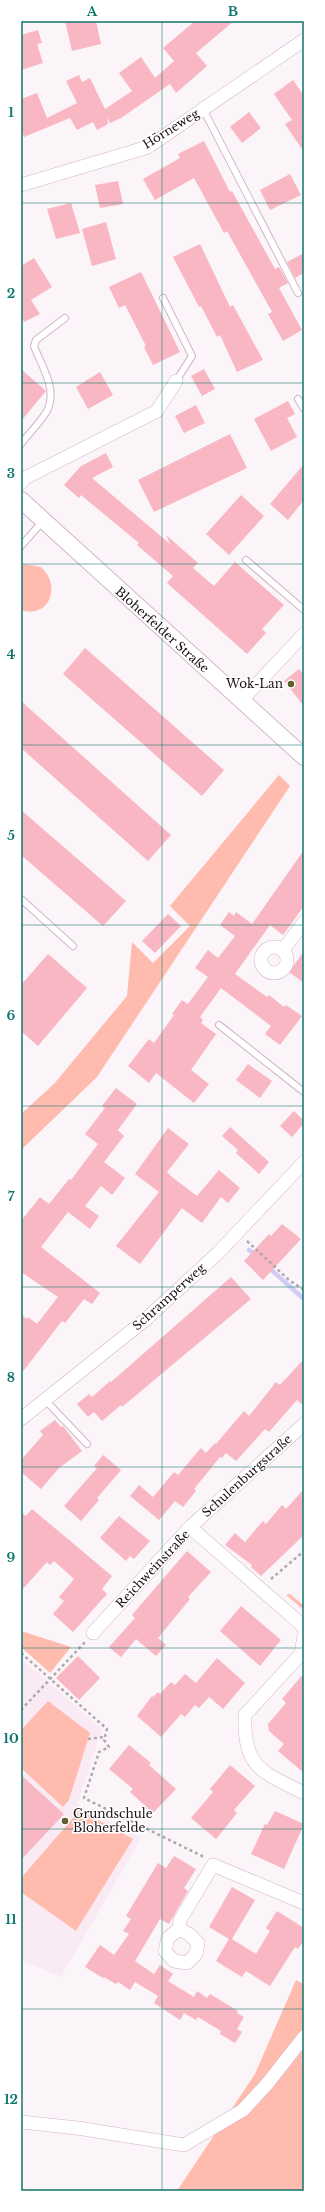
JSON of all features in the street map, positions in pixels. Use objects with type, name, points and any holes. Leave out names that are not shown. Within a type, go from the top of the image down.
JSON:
[{"type":"street","name":"Hörneweg","points":[[21,185],[148,147],[304,40]]},
{"type":"street","points":[[21,483],[25,478],[157,411],[176,381]]},
{"type":"street","name":"Bloherfelder Straße","points":[[21,500],[304,757]]},
{"type":"street","points":[[241,701],[304,634]]},
{"type":"street","points":[[283,950],[304,922]]},
{"type":"street","name":"Schramperweg","points":[[21,1419],[46,1401],[145,1320],[238,1233],[304,1162]]},
{"type":"street","name":"Schulenburgstraße","points":[[190,1527],[304,1424]]},
{"type":"street","name":"Reichweinstraße","points":[[93,1633],[190,1527],[304,1628]]},
{"type":"street","points":[[304,1636],[301,1654],[245,1715],[244,1727],[247,1751],[265,1773],[304,1792]]},
{"type":"street","points":[[179,1929],[180,1920],[213,1865],[304,1903]]},
{"type":"street","points":[[21,2122],[77,2128],[184,2146],[243,2110],[267,2084],[304,2037]]},
{"type":"lane","points":[[203,109],[298,293]]},
{"type":"lane","points":[[163,298],[192,356],[176,381]]},
{"type":"lane","points":[[21,444],[48,409],[51,398],[50,386],[34,346],[36,340],[65,318]]},
{"type":"lane","points":[[298,399],[304,409]]},
{"type":"lane","points":[[21,546],[43,521]]},
{"type":"lane","points":[[246,560],[304,610]]},
{"type":"lane","points":[[21,899],[72,946]]},
{"type":"lane","points":[[219,1025],[304,1092]]},
{"type":"lane","points":[[46,1401],[87,1444]]},
{"type":"path","points":[[238,1233],[289,1280],[304,1290]]},
{"type":"path","points":[[259,1588],[304,1551]]},
{"type":"path","points":[[21,1710],[93,1633]]},
{"type":"path","points":[[21,1653],[107,1729],[104,1740],[109,1747],[99,1752],[84,1798],[206,1858],[213,1865]]},
{"type":"path","points":[[88,1739],[105,1736]]},
{"type":"shaded area","points":[[24,564],[41,567],[51,583],[49,599],[45,605],[39,610],[31,612],[21,610],[21,566]]},
{"type":"shaded area","points":[[279,775],[290,786],[97,1077],[21,1150],[21,1114],[54,1084],[127,996],[132,942],[153,963],[190,926],[170,906]]},
{"type":"shaded area","points":[[290,1594],[304,1606],[304,1610],[286,1595]]},
{"type":"shaded area","points":[[21,1631],[71,1647],[50,1673],[21,1647]]},
{"type":"shaded area","name":"Grundschule Bloherfelde","points":[[21,1658],[102,1729],[77,1804],[141,1838],[61,1977],[21,1960]]},
{"type":"shaded area","points":[[48,1701],[90,1733],[69,1800],[63,1807],[21,1768],[21,1730]]},
{"type":"shaded area","points":[[80,1810],[133,1839],[76,1931],[21,1892],[21,1878]]},
{"type":"shaded area","points":[[296,1980],[304,1984],[304,2191],[177,2191],[255,2074]]},
{"type":"building","points":[[65,21],[96,21],[101,44],[72,51]]},
{"type":"building","points":[[195,21],[234,21],[196,53],[207,66],[176,93],[170,84],[121,118],[110,123],[107,118],[108,124],[97,130],[93,122],[77,130],[70,118],[24,137],[21,128],[21,99],[37,93],[47,118],[77,103],[66,81],[79,75],[82,82],[90,78],[105,109],[132,91],[119,73],[141,57],[155,78],[174,61],[163,48]]},
{"type":"building","points":[[38,30],[42,43],[37,44],[43,63],[21,70],[21,35]]},
{"type":"building","points":[[293,80],[304,96],[304,152],[285,124],[292,120],[274,94]]},
{"type":"building","points":[[249,112],[261,128],[242,143],[230,127]]},
{"type":"building","points":[[204,141],[230,192],[232,191],[275,269],[279,267],[288,283],[279,288],[302,330],[283,341],[268,314],[272,312],[227,231],[224,233],[194,178],[155,200],[143,179],[180,158],[178,154]]},
{"type":"building","points":[[290,174],[301,195],[270,210],[260,190]]},
{"type":"building","points":[[118,181],[123,204],[100,208],[95,185]]},
{"type":"building","points":[[71,203],[80,233],[56,239],[47,209]]},
{"type":"building","points":[[106,222],[116,259],[92,266],[82,229]]},
{"type":"building","points":[[200,244],[230,307],[233,305],[263,360],[237,372],[220,335],[217,337],[201,306],[199,307],[173,257]]},
{"type":"building","points":[[304,253],[304,273],[295,278],[287,262]]},
{"type":"building","points":[[34,258],[52,287],[31,300],[40,314],[24,322],[21,314],[21,266]]},
{"type":"building","points":[[141,272],[180,352],[153,365],[144,347],[146,346],[125,305],[119,308],[109,287]]},
{"type":"building","points":[[21,369],[46,391],[21,421]]},
{"type":"building","points":[[204,369],[215,389],[202,396],[191,376]]},
{"type":"building","points":[[100,372],[113,395],[88,409],[76,387]]},
{"type":"building","points":[[288,401],[295,414],[287,418],[297,437],[271,451],[254,419]]},
{"type":"building","points":[[196,405],[205,423],[184,433],[175,416]]},
{"type":"building","points":[[230,434],[247,468],[154,512],[138,480]]},
{"type":"building","points":[[106,453],[113,467],[92,478],[170,544],[166,535],[198,563],[193,568],[214,586],[235,562],[284,605],[262,629],[266,633],[247,654],[167,583],[173,576],[137,545],[139,543],[81,495],[79,498],[64,485],[81,466]]},
{"type":"building","points":[[304,464],[304,500],[288,520],[270,504]]},
{"type":"building","points":[[241,495],[264,516],[229,555],[206,534]]},
{"type":"building","points":[[85,648],[224,770],[202,796],[63,674]]},
{"type":"building","points":[[299,669],[304,675],[304,706],[284,681]]},
{"type":"building","points":[[21,701],[171,835],[148,861],[21,748]]},
{"type":"building","points":[[21,810],[126,901],[103,926],[21,855]]},
{"type":"building","points":[[304,850],[304,906],[283,935],[270,925],[235,974],[267,997],[269,995],[284,1007],[286,1005],[302,1016],[280,1045],[265,1034],[271,1026],[221,988],[200,1017],[203,1020],[201,1023],[216,1034],[191,1070],[209,1084],[194,1103],[156,1073],[149,1083],[128,1066],[149,1039],[154,1043],[174,1015],[172,1014],[182,1000],[188,1004],[208,977],[195,968],[208,950],[218,958],[235,936],[220,925],[229,912],[234,916],[236,912],[252,924]]},
{"type":"building","points":[[168,914],[181,926],[155,953],[142,941]]},
{"type":"building","points":[[304,951],[304,983],[289,972]]},
{"type":"building","points":[[48,954],[87,988],[38,1046],[21,1031],[21,985]]},
{"type":"building","points":[[248,1064],[272,1081],[260,1098],[236,1080]]},
{"type":"building","points":[[116,1088],[137,1104],[118,1130],[124,1136],[104,1162],[125,1178],[112,1195],[101,1186],[85,1206],[99,1216],[90,1229],[68,1212],[41,1247],[100,1293],[92,1304],[84,1299],[65,1323],[62,1321],[21,1374],[21,1315],[27,1319],[28,1317],[37,1324],[58,1297],[21,1272],[21,1221],[40,1197],[49,1204],[69,1179],[71,1180],[98,1144],[85,1134],[105,1108],[102,1106]]},
{"type":"building","points":[[294,1111],[304,1121],[304,1123],[292,1137],[280,1126]]},
{"type":"building","points":[[230,1127],[269,1162],[259,1174],[236,1153],[238,1150],[222,1136]]},
{"type":"building","points":[[168,1128],[189,1144],[167,1172],[172,1177],[197,1196],[219,1170],[240,1188],[228,1203],[221,1197],[202,1223],[182,1208],[140,1264],[116,1246],[159,1192],[135,1174]]},
{"type":"building","points":[[282,1224],[301,1239],[263,1280],[244,1261],[269,1234],[271,1236]]},
{"type":"building","points":[[231,1277],[251,1299],[122,1407],[121,1405],[102,1421],[94,1412],[88,1417],[77,1404],[89,1394],[92,1397],[110,1381],[111,1382]]},
{"type":"building","points":[[304,1359],[304,1406],[297,1400],[269,1432],[265,1429],[236,1461],[226,1453],[222,1458],[220,1457],[194,1489],[196,1491],[183,1507],[175,1501],[159,1520],[130,1496],[139,1485],[153,1497],[174,1472],[178,1475],[201,1448],[206,1453],[215,1443],[216,1444],[244,1411],[249,1416],[276,1382],[280,1385]]},
{"type":"building","points":[[55,1420],[61,1427],[63,1426],[82,1451],[59,1468],[41,1489],[21,1472],[21,1460],[43,1435],[40,1431]]},
{"type":"building","points":[[103,1455],[121,1470],[97,1498],[99,1500],[81,1521],[64,1506],[97,1468],[94,1466]]},
{"type":"building","points":[[304,1489],[304,1535],[261,1576],[251,1567],[252,1565],[225,1545],[235,1533],[245,1542],[263,1521],[266,1524],[282,1505],[286,1509]]},
{"type":"building","points":[[32,1509],[112,1576],[102,1589],[107,1594],[73,1632],[53,1614],[64,1601],[59,1597],[74,1579],[54,1561],[50,1565],[47,1562],[21,1591],[21,1512],[26,1516]]},
{"type":"building","points":[[119,1516],[150,1541],[134,1559],[130,1556],[126,1561],[100,1538]]},
{"type":"building","points":[[187,1551],[211,1572],[188,1597],[190,1599],[158,1638],[166,1645],[156,1656],[136,1639],[121,1657],[109,1647],[135,1618],[132,1615]]},
{"type":"building","points":[[241,1606],[281,1640],[260,1666],[220,1631]]},
{"type":"building","points":[[78,1656],[100,1678],[79,1700],[56,1678]]},
{"type":"building","points":[[217,1658],[245,1683],[223,1709],[209,1697],[199,1708],[195,1705],[185,1717],[181,1714],[161,1737],[137,1716],[152,1696],[153,1697],[158,1692],[160,1694],[171,1682],[175,1685],[185,1674],[196,1683]]},
{"type":"building","points":[[304,1673],[304,1773],[278,1751],[284,1744],[269,1731],[268,1724],[286,1703],[282,1699]]},
{"type":"building","points":[[129,1745],[151,1763],[149,1765],[176,1789],[153,1813],[130,1792],[133,1789],[109,1769]]},
{"type":"building","points":[[230,1765],[255,1786],[234,1810],[237,1813],[216,1839],[191,1818],[213,1792],[210,1789]]},
{"type":"building","points":[[21,1775],[64,1814],[21,1860]]},
{"type":"building","points":[[275,1811],[304,1824],[284,1869],[251,1854],[265,1824],[267,1825]]},
{"type":"building","points":[[174,1856],[196,1869],[184,1888],[188,1891],[169,1924],[160,1919],[135,1961],[154,1974],[160,1965],[173,1974],[168,1981],[194,1997],[197,1991],[207,1998],[210,1994],[238,2011],[237,2013],[244,2017],[237,2029],[242,2032],[235,2043],[220,2034],[221,2031],[198,2017],[196,2020],[184,2013],[180,2020],[154,2003],[158,1996],[135,1982],[130,1990],[118,1982],[116,1984],[85,1967],[100,1945],[114,1955],[129,1934],[123,1931],[131,1919],[126,1916],[158,1863],[166,1868]]},
{"type":"building","points":[[232,1887],[255,1900],[232,1939],[256,1954],[270,1931],[266,1928],[277,1911],[304,1928],[304,1940],[298,1949],[295,1947],[270,1986],[246,1971],[242,1977],[216,1961],[229,1939],[209,1927]]},
{"type":"waterway","points":[[249,1250],[257,1256]]},
{"type":"waterway","points":[[268,1267],[304,1299]]},
{"type":"place","name":"Wok-Lan","points":[[291,684]]},
{"type":"place","name":"Grundschule Bloherfelde","points":[[65,1821]]}]
